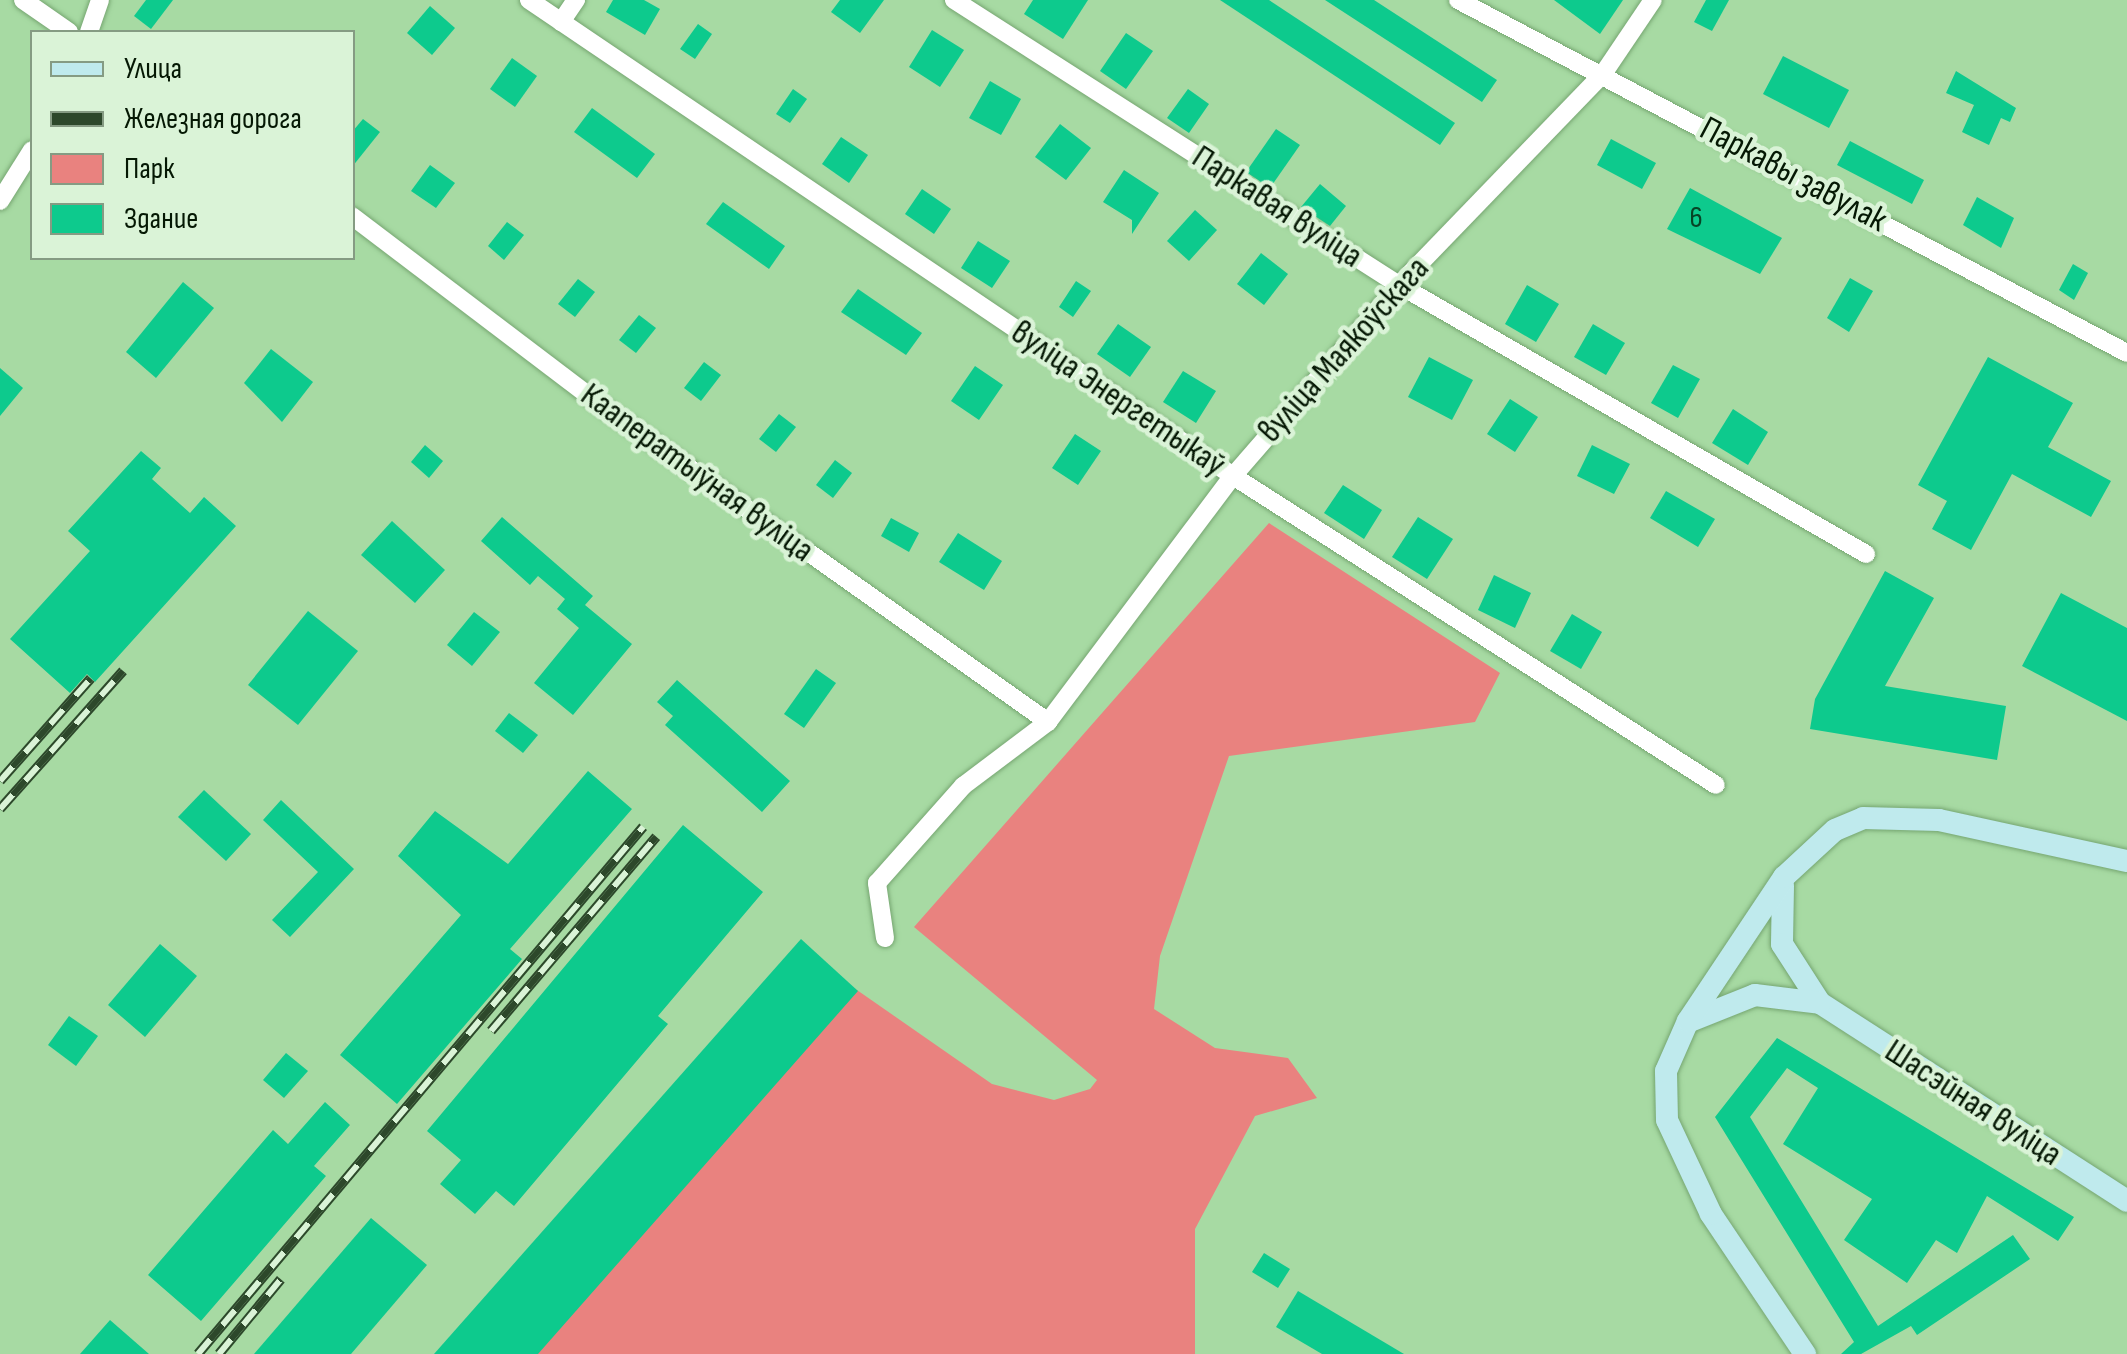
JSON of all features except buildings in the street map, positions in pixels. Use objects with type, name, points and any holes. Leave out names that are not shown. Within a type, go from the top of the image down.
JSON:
[{"type":"main road","points":[[1805,1354],[1712,1214],[1667,1120],[1666,1071],[1688,1022],[1784,877],[1835,830],[1896,815],[2127,861]]},
{"type":"main road","points":[[1784,877],[1782,944],[1820,1003]]},
{"type":"main road","points":[[1688,1022],[1755,994],[1820,1003]]},
{"type":"main road","name":"Шасэйная вуліца","points":[[1820,1003],[2127,1201]]},
{"type":"street","points":[[23,0],[66,30]]},
{"type":"street","points":[[90,30],[100,0]]},
{"type":"street","name":"вуліца Энергетыкаў","points":[[529,0],[1233,476],[1716,784]]},
{"type":"street","points":[[561,22],[576,0]]},
{"type":"street","name":"Паркавая вуліца","points":[[954,0],[1399,285],[1866,554]]},
{"type":"street","name":"Паркавы завулак","points":[[1458,0],[2127,353]]},
{"type":"street","name":"вуліца Маякоўскага","points":[[885,938],[877,883],[963,786],[1048,722],[1233,476],[1399,285],[1603,74],[1654,0]]},
{"type":"street","points":[[0,201],[30,153]]},
{"type":"street","name":"Кааператыўная вуліца","points":[[355,218],[609,411],[1048,722]]},
{"type":"green space","points":[[1269,523],[1500,673],[1475,722],[1229,756],[1160,956],[1154,1009],[1215,1048],[1288,1058],[1317,1098],[1255,1116],[1195,1229],[1195,1354],[520,1354],[844,981],[992,1084],[1054,1100],[1090,1089],[1097,1080],[914,927]]},
{"type":"railway","points":[[0,809],[123,671]]},
{"type":"railway","points":[[0,781],[91,678]]},
{"type":"railway","points":[[198,1354],[643,827]]},
{"type":"railway","points":[[491,1031],[656,837]]},
{"type":"railway","points":[[219,1354],[281,1279]]}]
